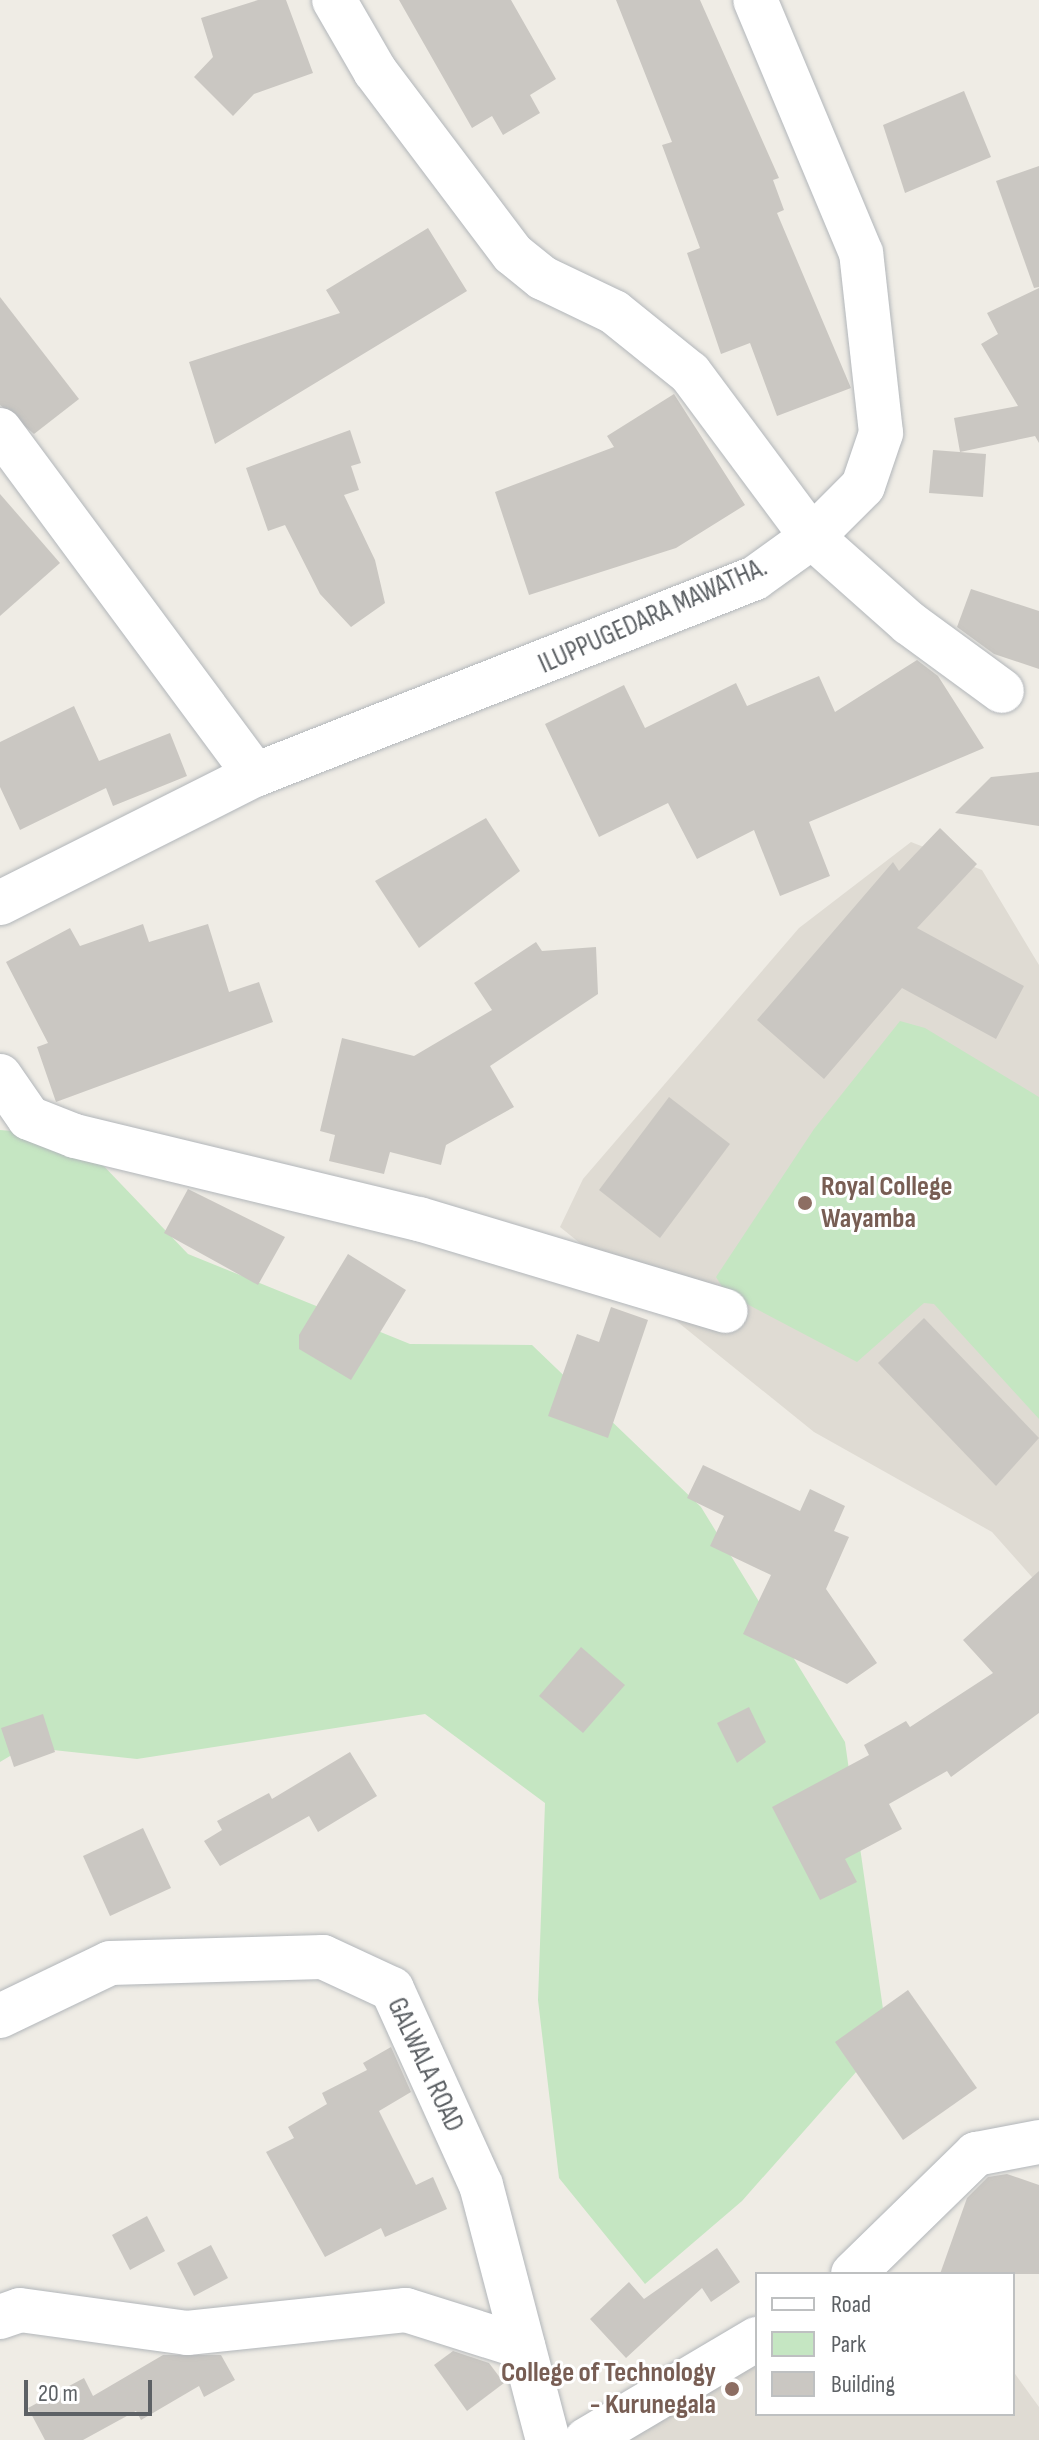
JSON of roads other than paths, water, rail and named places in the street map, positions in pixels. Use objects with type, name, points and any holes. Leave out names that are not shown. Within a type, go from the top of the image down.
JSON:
[{"type":"street","points":[[334,0],[375,71],[513,254],[543,278],[614,312],[690,373],[812,537],[909,623],[1002,691]]},
{"type":"street","name":"ILUPPUGEDARA MAWATHA.","points":[[0,903],[255,775],[755,578],[812,537],[863,486],[881,433],[880,375],[861,253],[755,0]]},
{"type":"street","points":[[0,430],[255,775]]},
{"type":"street","points":[[0,1076],[29,1118],[75,1136],[419,1219],[726,1311]]},
{"type":"street","name":"GALWALA ROAD","points":[[0,2016],[110,1963],[323,1957],[392,1989],[481,2185],[548,2440]]},
{"type":"street","points":[[855,2272],[976,2154],[1039,2142]]},
{"type":"street","points":[[0,2317],[20,2310],[187,2333],[406,2310],[523,2347]]},
{"type":"street","points":[[586,2440],[755,2340]]},
{"type":"place","name":"Royal College Wayamba","points":[[805,1203]]},
{"type":"place","name":"College of Technology - Kurunegala","points":[[732,2389]]}]
